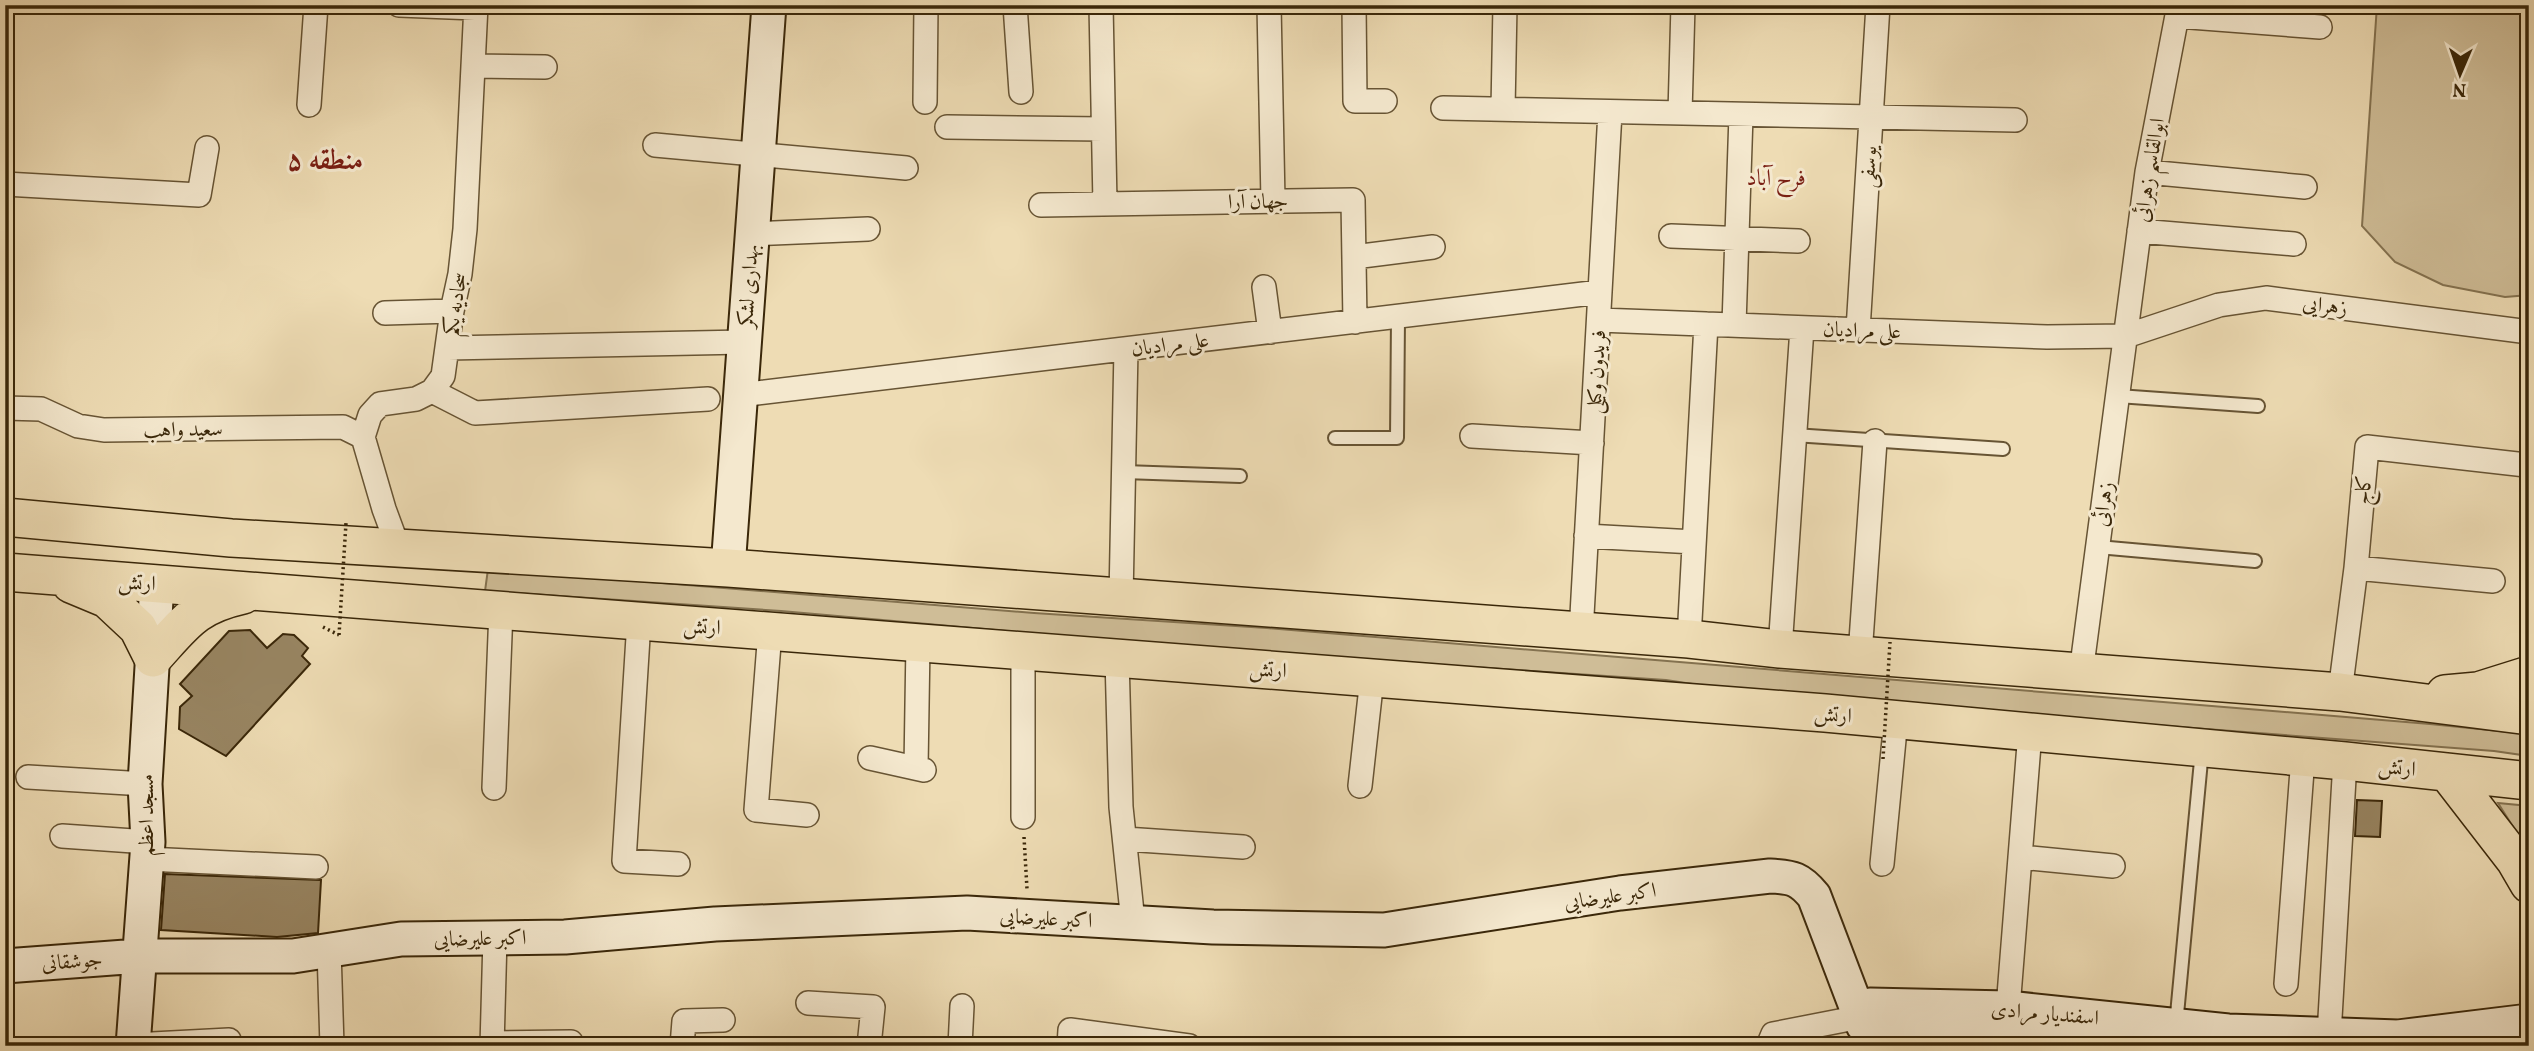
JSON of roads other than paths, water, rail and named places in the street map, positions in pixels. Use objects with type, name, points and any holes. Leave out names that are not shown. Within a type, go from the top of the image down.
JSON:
[{"type":"main road","points":[[5,517],[231,538],[728,568],[1689,639],[1780,649],[1875,648],[2081,673],[2340,692],[2529,716]]},
{"type":"main road","points":[[5,550],[108,557],[114,540],[111,527]]},
{"type":"main road","points":[[157,583],[195,547],[231,538]]},
{"type":"main road","name":"ارتش","points":[[5,572],[1896,719],[2529,781]]},
{"type":"main road","points":[[50,575],[107,599],[138,628],[153,658],[195,613],[219,600],[258,591]]},
{"type":"main road","points":[[2398,699],[2478,691],[2529,675]]},
{"type":"main road","points":[[2447,772],[2515,860],[2529,884]]},
{"type":"street","points":[[309,105],[316,5]]},
{"type":"street","points":[[399,5],[475,7]]},
{"type":"street","name":"بهداری لشکر","points":[[728,568],[724,397],[744,342],[769,5]]},
{"type":"street","points":[[925,102],[926,5]]},
{"type":"street","points":[[1016,5],[1021,92]]},
{"type":"street","points":[[1101,5],[1105,204]]},
{"type":"street","points":[[1269,5],[1273,201]]},
{"type":"street","points":[[1354,5],[1355,101],[1385,101]]},
{"type":"street","points":[[1503,109],[1505,5]]},
{"type":"street","points":[[1680,113],[1683,5]]},
{"type":"street","name":"یوسفی","points":[[1858,330],[1878,5]]},
{"type":"street","name":"سجادیه یکم","points":[[432,391],[443,376],[460,274],[465,229],[475,7]]},
{"type":"street","points":[[2178,10],[2320,27]]},
{"type":"street","name":"ابوالقاسم زهرائی","points":[[2126,336],[2147,172],[2178,10]]},
{"type":"street","points":[[472,66],[545,66]]},
{"type":"street","points":[[1443,108],[2015,120]]},
{"type":"street","name":"فریدون وکیلی","points":[[1581,633],[1611,112]]},
{"type":"street","points":[[1734,325],[1741,115]]},
{"type":"street","points":[[947,127],[1103,129]]},
{"type":"street","points":[[655,145],[906,169]]},
{"type":"street","points":[[5,184],[199,195],[207,148]]},
{"type":"street","points":[[2147,172],[2305,187]]},
{"type":"street","name":"جهان آرا","points":[[1041,205],[1353,200],[1355,321]]},
{"type":"street","points":[[752,234],[868,229]]},
{"type":"street","points":[[2139,231],[2294,244]]},
{"type":"street","points":[[1671,236],[1798,241]]},
{"type":"street","points":[[1354,257],[1433,247]]},
{"type":"street","points":[[1264,286],[1270,332]]},
{"type":"street","name":"علی مرادیان","points":[[432,391],[475,413],[724,397],[1600,292]]},
{"type":"street","name":"زهرایی","points":[[2126,336],[2219,305],[2266,298],[2529,332]]},
{"type":"street","points":[[385,313],[452,311]]},
{"type":"street","name":"علی مرادیان","points":[[1599,320],[2047,337],[2126,336]]},
{"type":"street","points":[[1689,639],[1706,324]]},
{"type":"street","points":[[1780,649],[1802,328]]},
{"type":"street","name":"زهرائی","points":[[2081,673],[2126,336]]},
{"type":"street","points":[[448,348],[744,342]]},
{"type":"street","points":[[1121,598],[1126,349]]},
{"type":"street","points":[[398,547],[363,437],[370,415],[380,404],[416,399],[432,391]]},
{"type":"street","name":"سعید واهب","points":[[5,408],[41,409],[78,426],[104,430],[343,427],[363,437]]},
{"type":"street","points":[[1472,436],[1592,443]]},
{"type":"street","points":[[1875,441],[1875,648]]},
{"type":"street","name":"کاج","points":[[2340,692],[2356,568],[2367,447],[2526,465]]},
{"type":"street","points":[[1587,536],[1694,542]]},
{"type":"street","points":[[2356,568],[2493,582]]},
{"type":"street","name":"مسجد اعظم","points":[[133,1045],[147,850],[145,784],[157,583]]},
{"type":"street","points":[[494,788],[501,610]]},
{"type":"street","points":[[639,621],[624,861],[678,864]]},
{"type":"street","points":[[769,631],[756,810],[807,816]]},
{"type":"street","points":[[870,758],[920,769],[918,643]]},
{"type":"street","points":[[1023,651],[1023,817]]},
{"type":"street","points":[[1116,658],[1121,807],[1133,922]]},
{"type":"street","points":[[1360,786],[1372,678]]},
{"type":"street","points":[[1882,864],[1896,719]]},
{"type":"street","points":[[2008,1008],[2030,732]]},
{"type":"street","points":[[2286,984],[2303,757]]},
{"type":"street","points":[[2329,1035],[2344,761]]},
{"type":"street","points":[[28,777],[145,784]]},
{"type":"street","points":[[62,836],[147,850],[316,867]]},
{"type":"street","points":[[1125,839],[1243,847]]},
{"type":"street","points":[[2020,858],[2113,866]]},
{"type":"street","name":"اکبر علیرضایی","points":[[139,956],[293,956],[401,939],[565,937],[715,924],[967,913],[1213,927],[1384,930],[1620,893],[1770,876],[1789,877],[1804,884],[1814,896],[1860,1017]]},
{"type":"street","points":[[495,938],[492,1044],[571,1042]]},
{"type":"street","points":[[329,950],[332,1046]]},
{"type":"street","name":"جوشقانی","points":[[5,966],[139,956]]},
{"type":"street","points":[[808,1003],[873,1007],[869,1046]]},
{"type":"street","name":"اسفندیار مرادی","points":[[2171,1035],[2008,1008],[1870,1005],[1863,1009],[1860,1017],[1863,1025],[1871,1030],[2171,1035],[2228,1031],[2398,1037],[2529,1021]]},
{"type":"street","points":[[960,1046],[962,1006]]},
{"type":"street","name":"اسفندیار مرادی","points":[[1768,1046],[1773,1034],[1860,1017]]},
{"type":"street","points":[[682,1046],[684,1021],[723,1020]]},
{"type":"street","points":[[1069,1046],[1070,1030],[1189,1046]]},
{"type":"street","points":[[133,1045],[229,1040]]},
{"type":"street","points":[[2483,1046],[2529,1045]]},
{"type":"lane","points":[[1335,438],[1397,438],[1398,317]]},
{"type":"lane","points":[[2118,396],[2258,405]]},
{"type":"lane","points":[[1794,435],[2003,449]]},
{"type":"lane","points":[[1124,472],[1240,476]]},
{"type":"lane","points":[[2098,547],[2255,561]]},
{"type":"lane","points":[[2171,1035],[2202,747]]},
{"type":"district","name":"منطقه ۵","points":[[325,159]]},
{"type":"district","name":"فرح آباد","points":[[1776,177]]}]
